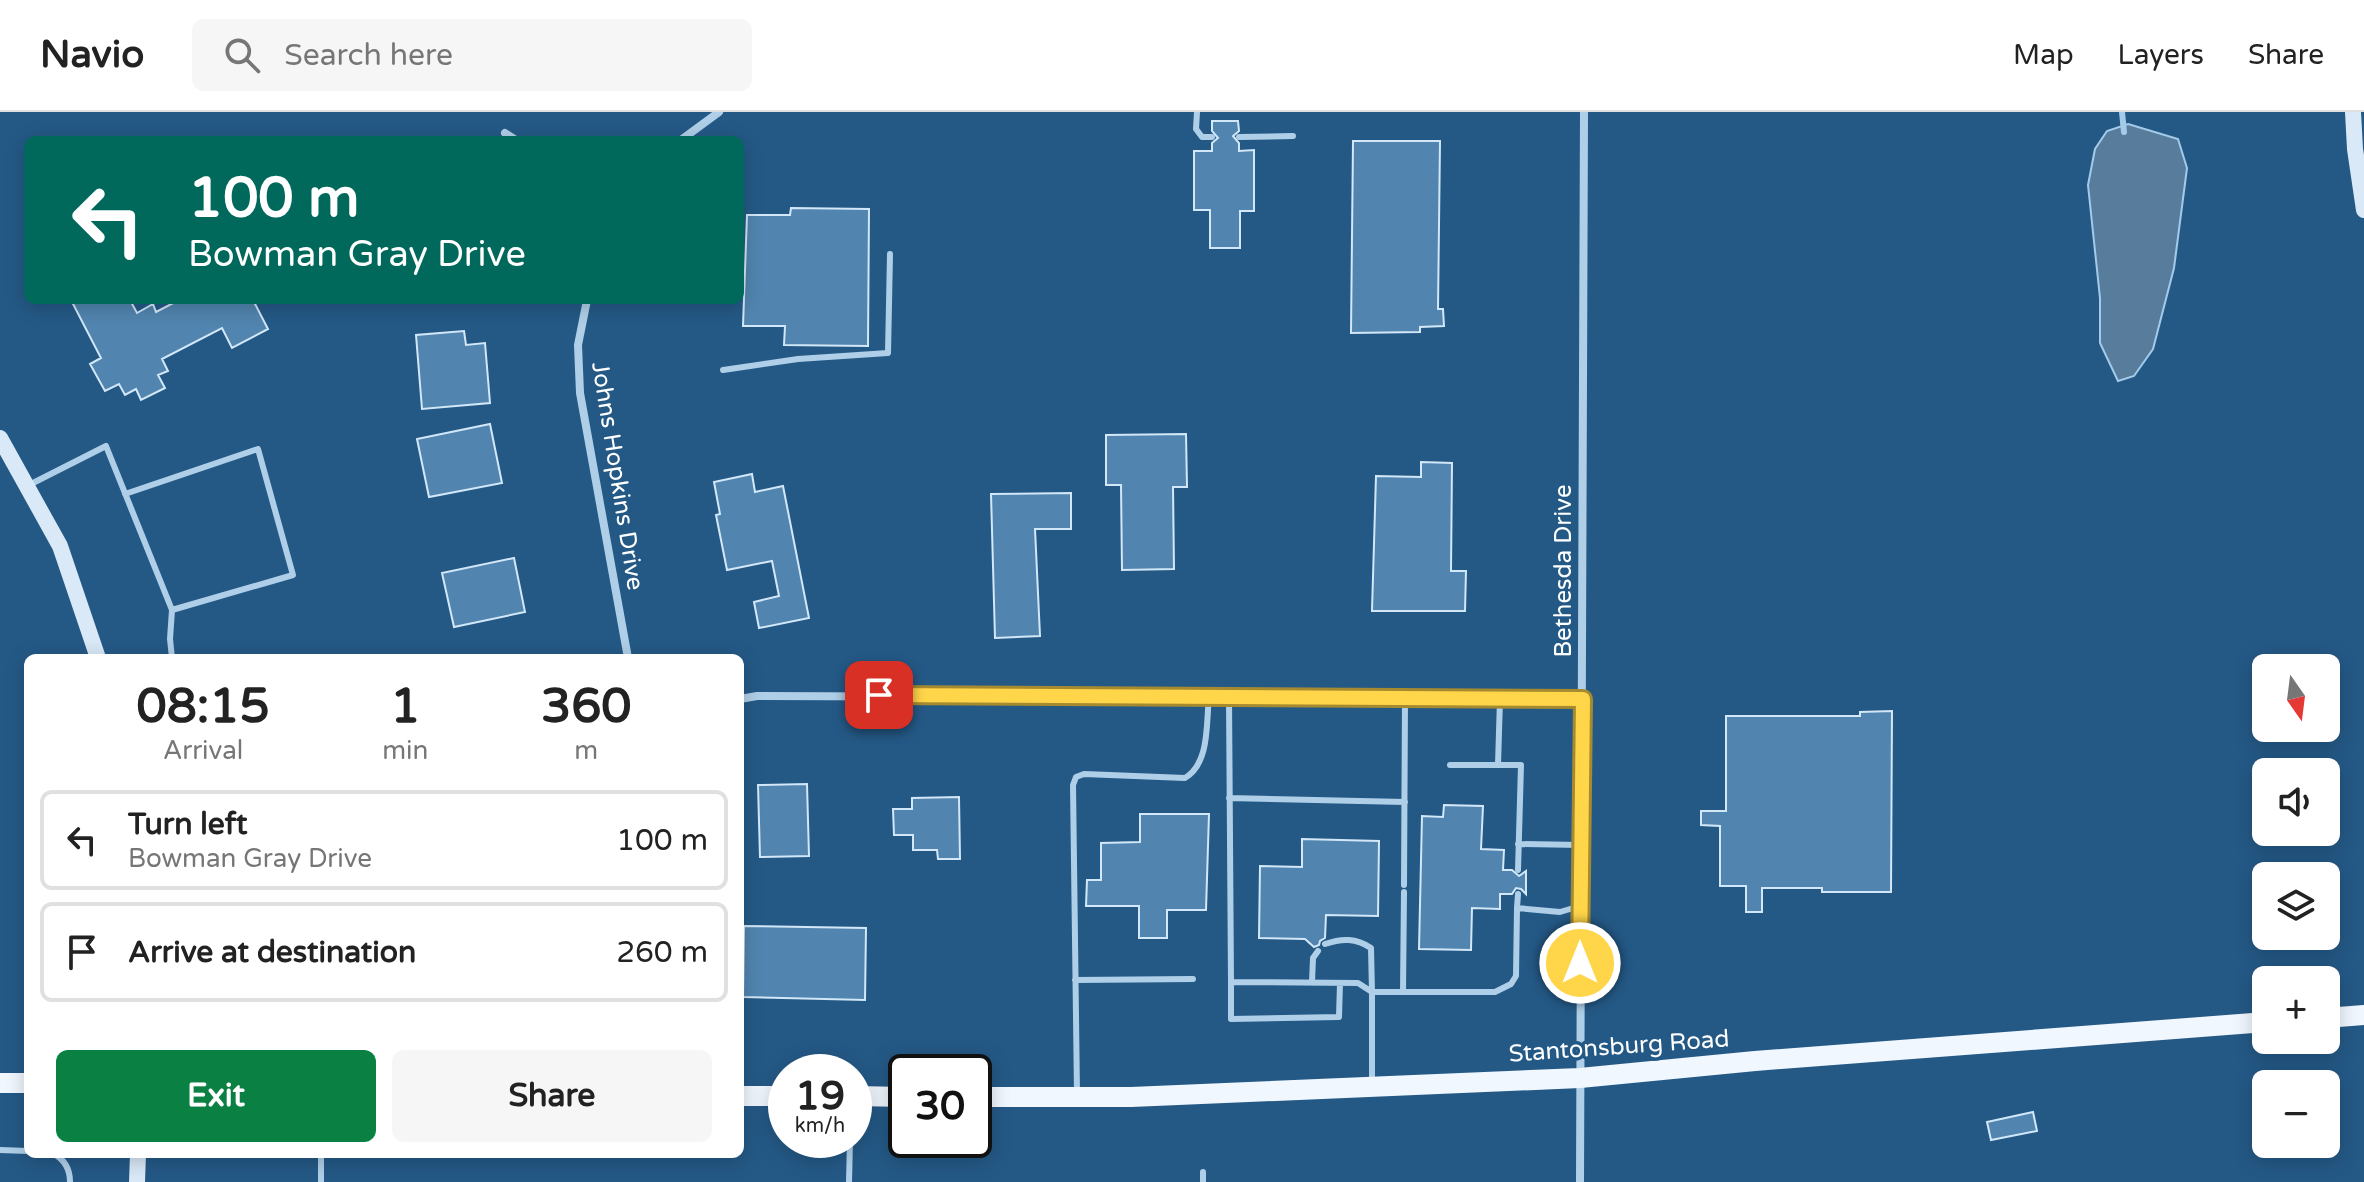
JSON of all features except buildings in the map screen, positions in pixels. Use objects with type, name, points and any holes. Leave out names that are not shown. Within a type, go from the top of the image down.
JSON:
[{"type":"main road","points":[[2353,112],[2364,210]]},
{"type":"main road","points":[[0,438],[60,546],[97,654]]},
{"type":"main road","points":[[2340,1017],[2364,1015]]},
{"type":"main road","name":"Stantonsburg Road","points":[[992,1097],[1077,1097],[1580,1078],[1755,1061],[2252,1023]]},
{"type":"main road","points":[[0,1083],[24,1083]]},
{"type":"main road","points":[[744,1096],[768,1096]]},
{"type":"main road","points":[[137,1182],[138,1158]]},
{"type":"street","points":[[686,136],[719,112]]},
{"type":"street","name":"Bethesda Drive","points":[[1580,1182],[1584,112]]},
{"type":"street","points":[[505,133],[510,136]]},
{"type":"street","name":"Johns Hopkins Drive","points":[[586,304],[578,345],[580,393],[627,654]]},
{"type":"street","points":[[744,698],[879,695],[1583,699]]},
{"type":"lane","points":[[1197,112],[1196,129],[1202,137],[1212,137]]},
{"type":"lane","points":[[1239,137],[1293,136]]},
{"type":"lane","points":[[723,370],[798,359],[888,353],[890,254]]},
{"type":"lane","points":[[29,486],[106,446],[172,610],[172,654]]},
{"type":"lane","points":[[125,494],[258,449],[293,575],[172,610]]},
{"type":"lane","points":[[1077,1097],[1073,785],[1076,777],[1084,774],[1185,778],[1194,773],[1203,758],[1209,697]]},
{"type":"lane","points":[[1229,697],[1231,1019],[1339,1017],[1340,983]]},
{"type":"lane","points":[[1403,992],[1405,698]]},
{"type":"lane","points":[[1498,765],[1500,699]]},
{"type":"lane","points":[[1450,765],[1521,765],[1518,870]]},
{"type":"lane","points":[[1229,798],[1405,802]]},
{"type":"lane","points":[[1518,844],[1581,845]]},
{"type":"lane","points":[[1231,982],[1358,983],[1372,992],[1495,992],[1511,984],[1516,976],[1518,894]]},
{"type":"lane","points":[[1517,908],[1560,912],[1580,906]]},
{"type":"lane","points":[[1325,944],[1336,940],[1354,940],[1371,948],[1372,1086]]},
{"type":"lane","points":[[1312,982],[1313,958],[1318,951]]},
{"type":"lane","points":[[1075,980],[1193,979]]},
{"type":"lane","points":[[0,1150],[24,1151]]},
{"type":"lane","points":[[61,1158],[70,1174],[70,1182]]},
{"type":"lane","points":[[321,1158],[321,1182]]},
{"type":"lane","points":[[849,1182],[850,1158]]},
{"type":"lane","points":[[1203,1172],[1203,1182]]},
{"type":"water","points":[[2128,124],[2178,139],[2187,168],[2174,268],[2153,349],[2134,376],[2118,381],[2100,343],[2100,298],[2088,185],[2095,149],[2107,131]]},
{"type":"waterway","points":[[2122,112],[2124,132]]},
{"type":"route","points":[[879,695],[1583,699],[1580,963]]}]
